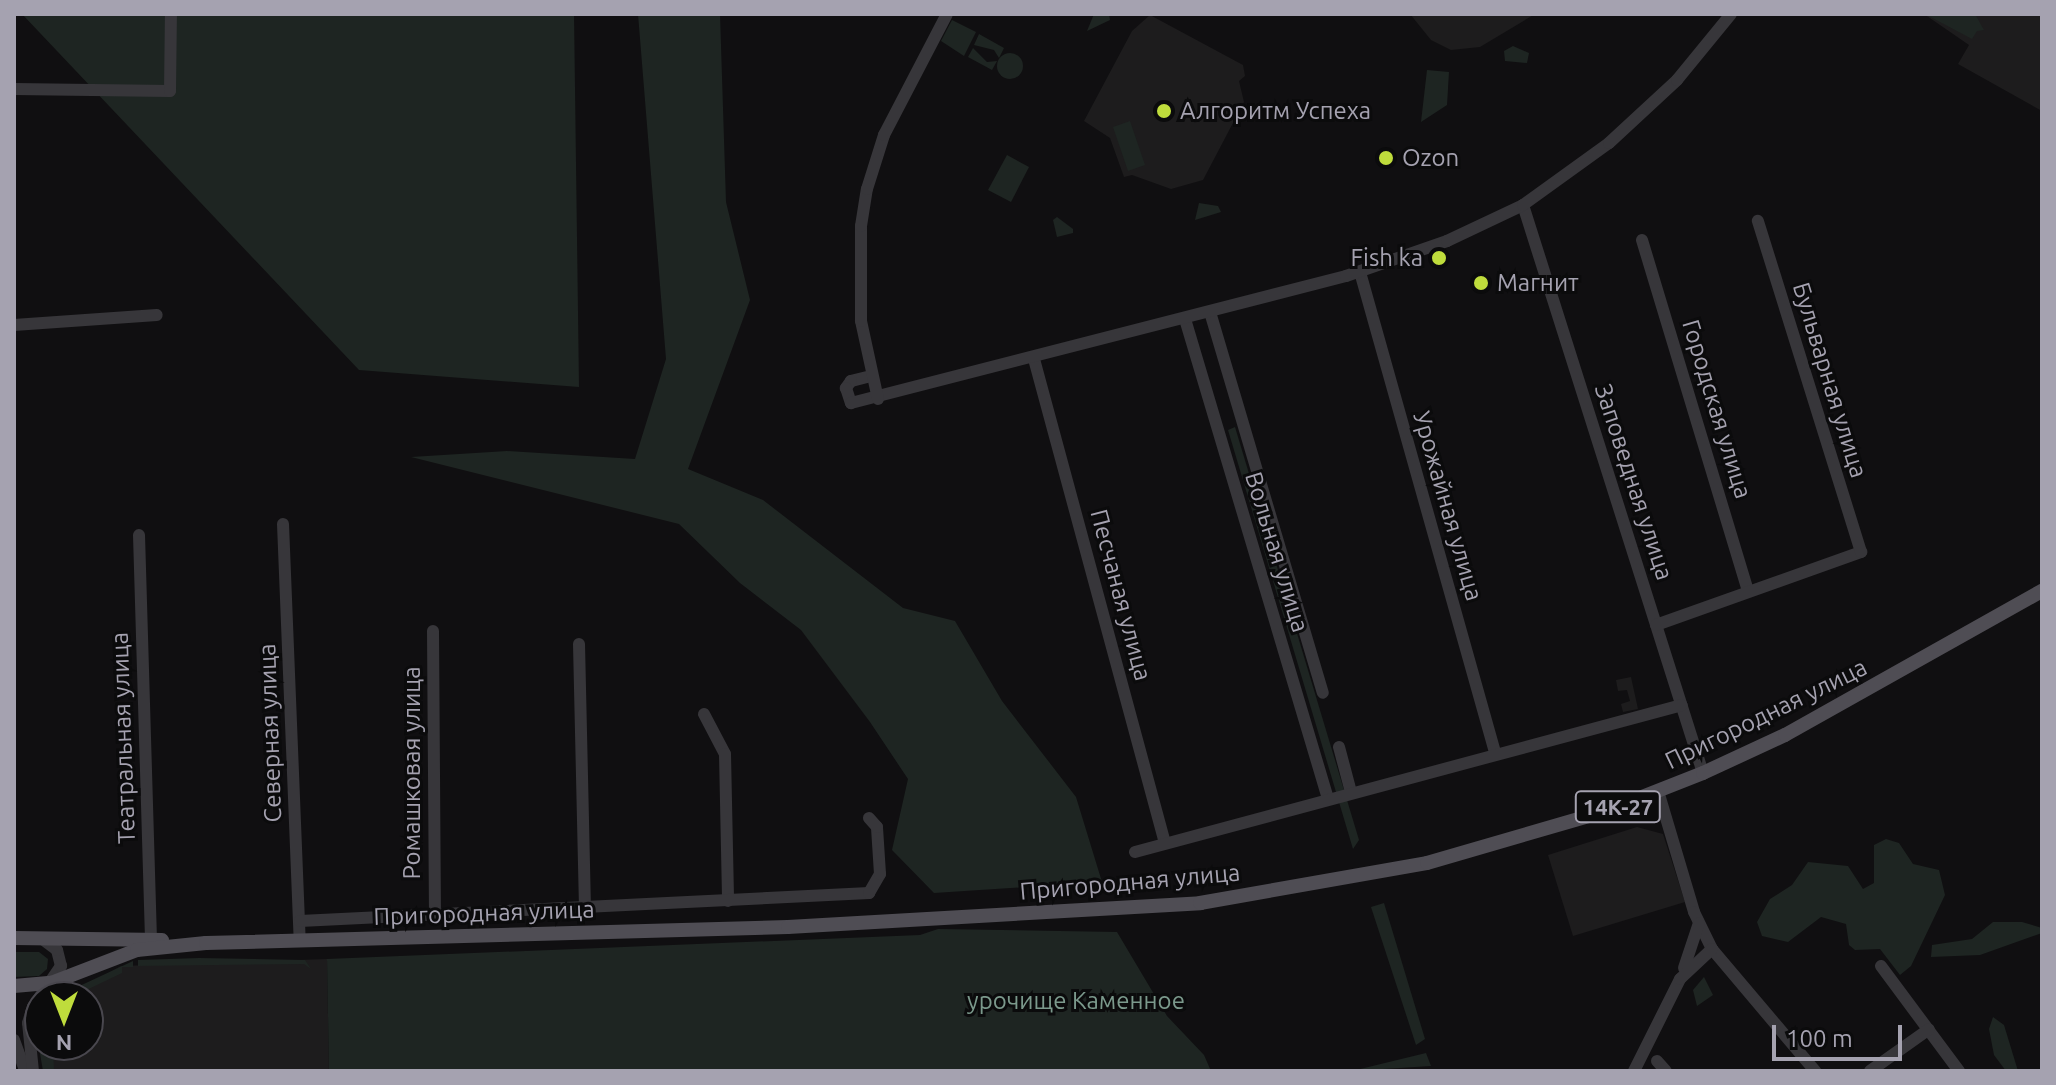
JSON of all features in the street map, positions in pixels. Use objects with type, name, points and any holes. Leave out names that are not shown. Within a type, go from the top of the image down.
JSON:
[{"type":"main road","name":"Пригородная улица","points":[[56,981],[137,950],[206,943],[892,921],[1200,903],[1427,863],[1658,791],[1703,773],[1785,735],[2042,591]]},
{"type":"main road","name":"Пригородная улица","points":[[14,938],[151,939],[206,943]]},
{"type":"street","points":[[14,89],[170,91],[171,14]]},
{"type":"street","points":[[878,399],[871,376],[859,275],[867,189],[884,135],[947,14]]},
{"type":"street","points":[[871,376],[851,381],[846,396],[860,404],[1360,272],[1447,241],[1523,205],[1641,115],[1731,14]]},
{"type":"street","name":"Заповедная улица","points":[[1523,205],[1703,773]]},
{"type":"street","name":"Бульварная улица","points":[[1748,591],[1861,552],[1758,221]]},
{"type":"street","name":"Городская улица","points":[[1642,240],[1748,591]]},
{"type":"street","name":"Урожайная улица","points":[[1360,272],[1495,752]]},
{"type":"street","name":"Вольная улица","points":[[1210,312],[1323,693]]},
{"type":"street","points":[[14,325],[157,315]]},
{"type":"street","name":"Вольная улица","points":[[1185,319],[1328,798]]},
{"type":"street","name":"Песчаная улица","points":[[1034,359],[1165,843]]},
{"type":"street","name":"Северная улица","points":[[283,524],[300,940]]},
{"type":"street","name":"Театральная улица","points":[[139,535],[151,939]]},
{"type":"street","points":[[1656,625],[1748,591]]},
{"type":"street","name":"Ромашковая улица","points":[[433,631],[435,915]]},
{"type":"street","points":[[579,644],[585,908]]},
{"type":"street","points":[[1135,852],[1495,752],[1682,705]]},
{"type":"street","points":[[704,714],[725,754],[728,901]]},
{"type":"street","points":[[1339,747],[1351,792]]},
{"type":"street","points":[[1658,791],[1699,923],[1712,949],[1815,1071]]},
{"type":"street","name":"Пригородная улица","points":[[300,921],[857,895],[877,888],[880,874],[877,827],[869,818]]},
{"type":"street","points":[[1634,1071],[1680,979],[1699,923]]},
{"type":"street","points":[[40,937],[61,957],[52,981]]},
{"type":"street","points":[[1680,979],[1712,949]]},
{"type":"street","points":[[1881,966],[1959,1071]]},
{"type":"street","points":[[1870,1071],[1929,1029]]},
{"type":"street","points":[[14,1040],[25,1071]]},
{"type":"shaded area","points":[[1410,14],[1535,14],[1480,47],[1451,50],[1431,40]]},
{"type":"shaded area","points":[[1924,14],[2042,14],[2042,111],[1958,64],[1969,45]]},
{"type":"shaded area","name":"Алгоритм Успеха","points":[[1150,15],[1243,65],[1245,76],[1239,81],[1244,102],[1203,180],[1171,189],[1132,175],[1124,177],[1110,138],[1084,121],[1132,31]]},
{"type":"shaded area","points":[[1631,677],[1638,709],[1623,712],[1621,704],[1630,701],[1627,690],[1618,691],[1616,680]]},
{"type":"shaded area","points":[[1637,827],[1663,834],[1685,902],[1573,936],[1548,855]]},
{"type":"shaded area","points":[[327,959],[329,1071],[53,1071],[51,1061],[104,1061],[104,981],[94,981],[121,966]]},
{"type":"green space","points":[[22,14],[574,14],[579,387],[359,370]]},
{"type":"green space","points":[[638,14],[720,14],[726,202],[750,300],[688,469],[763,500],[903,608],[955,621],[1002,701],[1076,797],[1102,882],[934,893],[892,850],[908,779],[870,722],[801,630],[740,583],[679,524],[411,457],[507,451],[635,459],[666,359]]},
{"type":"green space","points":[[1094,14],[1109,14],[1110,20],[1087,31]]},
{"type":"green space","points":[[1925,14],[1975,14],[1984,30],[1977,31],[1972,39]]},
{"type":"green space","points":[[952,20],[976,32],[964,56],[941,41]]},
{"type":"green space","points":[[979,34],[1004,48],[999,58],[994,50],[974,45]]},
{"type":"green space","points":[[1513,46],[1529,53],[1527,63],[1505,61],[1504,51]]},
{"type":"green space","points":[[973,48],[987,62],[997,61],[992,70],[968,57]]},
{"type":"green space","points":[[1010,53],[1019,57],[1023,66],[1019,75],[1010,79],[1001,75],[997,66],[1001,57]]},
{"type":"green space","points":[[1427,70],[1449,72],[1447,105],[1421,122]]},
{"type":"green space","points":[[1130,121],[1145,165],[1128,171],[1113,127]]},
{"type":"green space","points":[[1007,155],[1029,167],[1011,202],[988,190]]},
{"type":"green space","points":[[1199,203],[1218,206],[1221,212],[1195,220]]},
{"type":"green space","points":[[1057,217],[1073,229],[1073,233],[1057,237],[1053,220]]},
{"type":"green space","points":[[1235,427],[1359,840],[1353,849],[1228,430]]},
{"type":"green space","points":[[1886,839],[1899,843],[1913,864],[1939,870],[1945,895],[1911,966],[1900,975],[1880,949],[1855,950],[1849,945],[1846,924],[1821,917],[1788,942],[1762,936],[1757,922],[1770,899],[1792,885],[1808,862],[1848,866],[1863,889],[1874,883],[1874,845]]},
{"type":"green space","points":[[1384,903],[1425,1039],[1416,1045],[1371,907]]},
{"type":"green space","points":[[1993,922],[2022,922],[2042,928],[2042,933],[1980,955],[1931,957],[1932,945],[1972,939]]},
{"type":"green space","name":"урочище Каменное","points":[[938,929],[1117,932],[1167,1016],[1204,1055],[1211,1071],[329,1071],[327,959],[920,935]]},
{"type":"green space","points":[[14,952],[39,952],[48,959],[47,969],[39,976],[14,977]]},
{"type":"green space","points":[[138,960],[305,960],[311,969],[304,964],[138,966]]},
{"type":"green space","points":[[133,961],[133,967],[122,967],[122,973],[104,982],[90,981]]},
{"type":"green space","points":[[1704,977],[1713,995],[1697,1006],[1693,990]]},
{"type":"green space","points":[[1993,1017],[2004,1025],[2018,1071],[2006,1071],[1994,1055],[1989,1029]]},
{"type":"green space","points":[[1426,1053],[1431,1066],[1352,1071]]},
{"type":"green space","points":[[41,1061],[54,1061],[54,1071],[43,1071]]},
{"type":"place","name":"Алгоритм Успеха","points":[[1164,111]]},
{"type":"place","name":"Ozon","points":[[1386,158]]},
{"type":"place","name":"Fish ka","points":[[1439,258]]},
{"type":"place","name":"Магнит","points":[[1481,283]]}]
